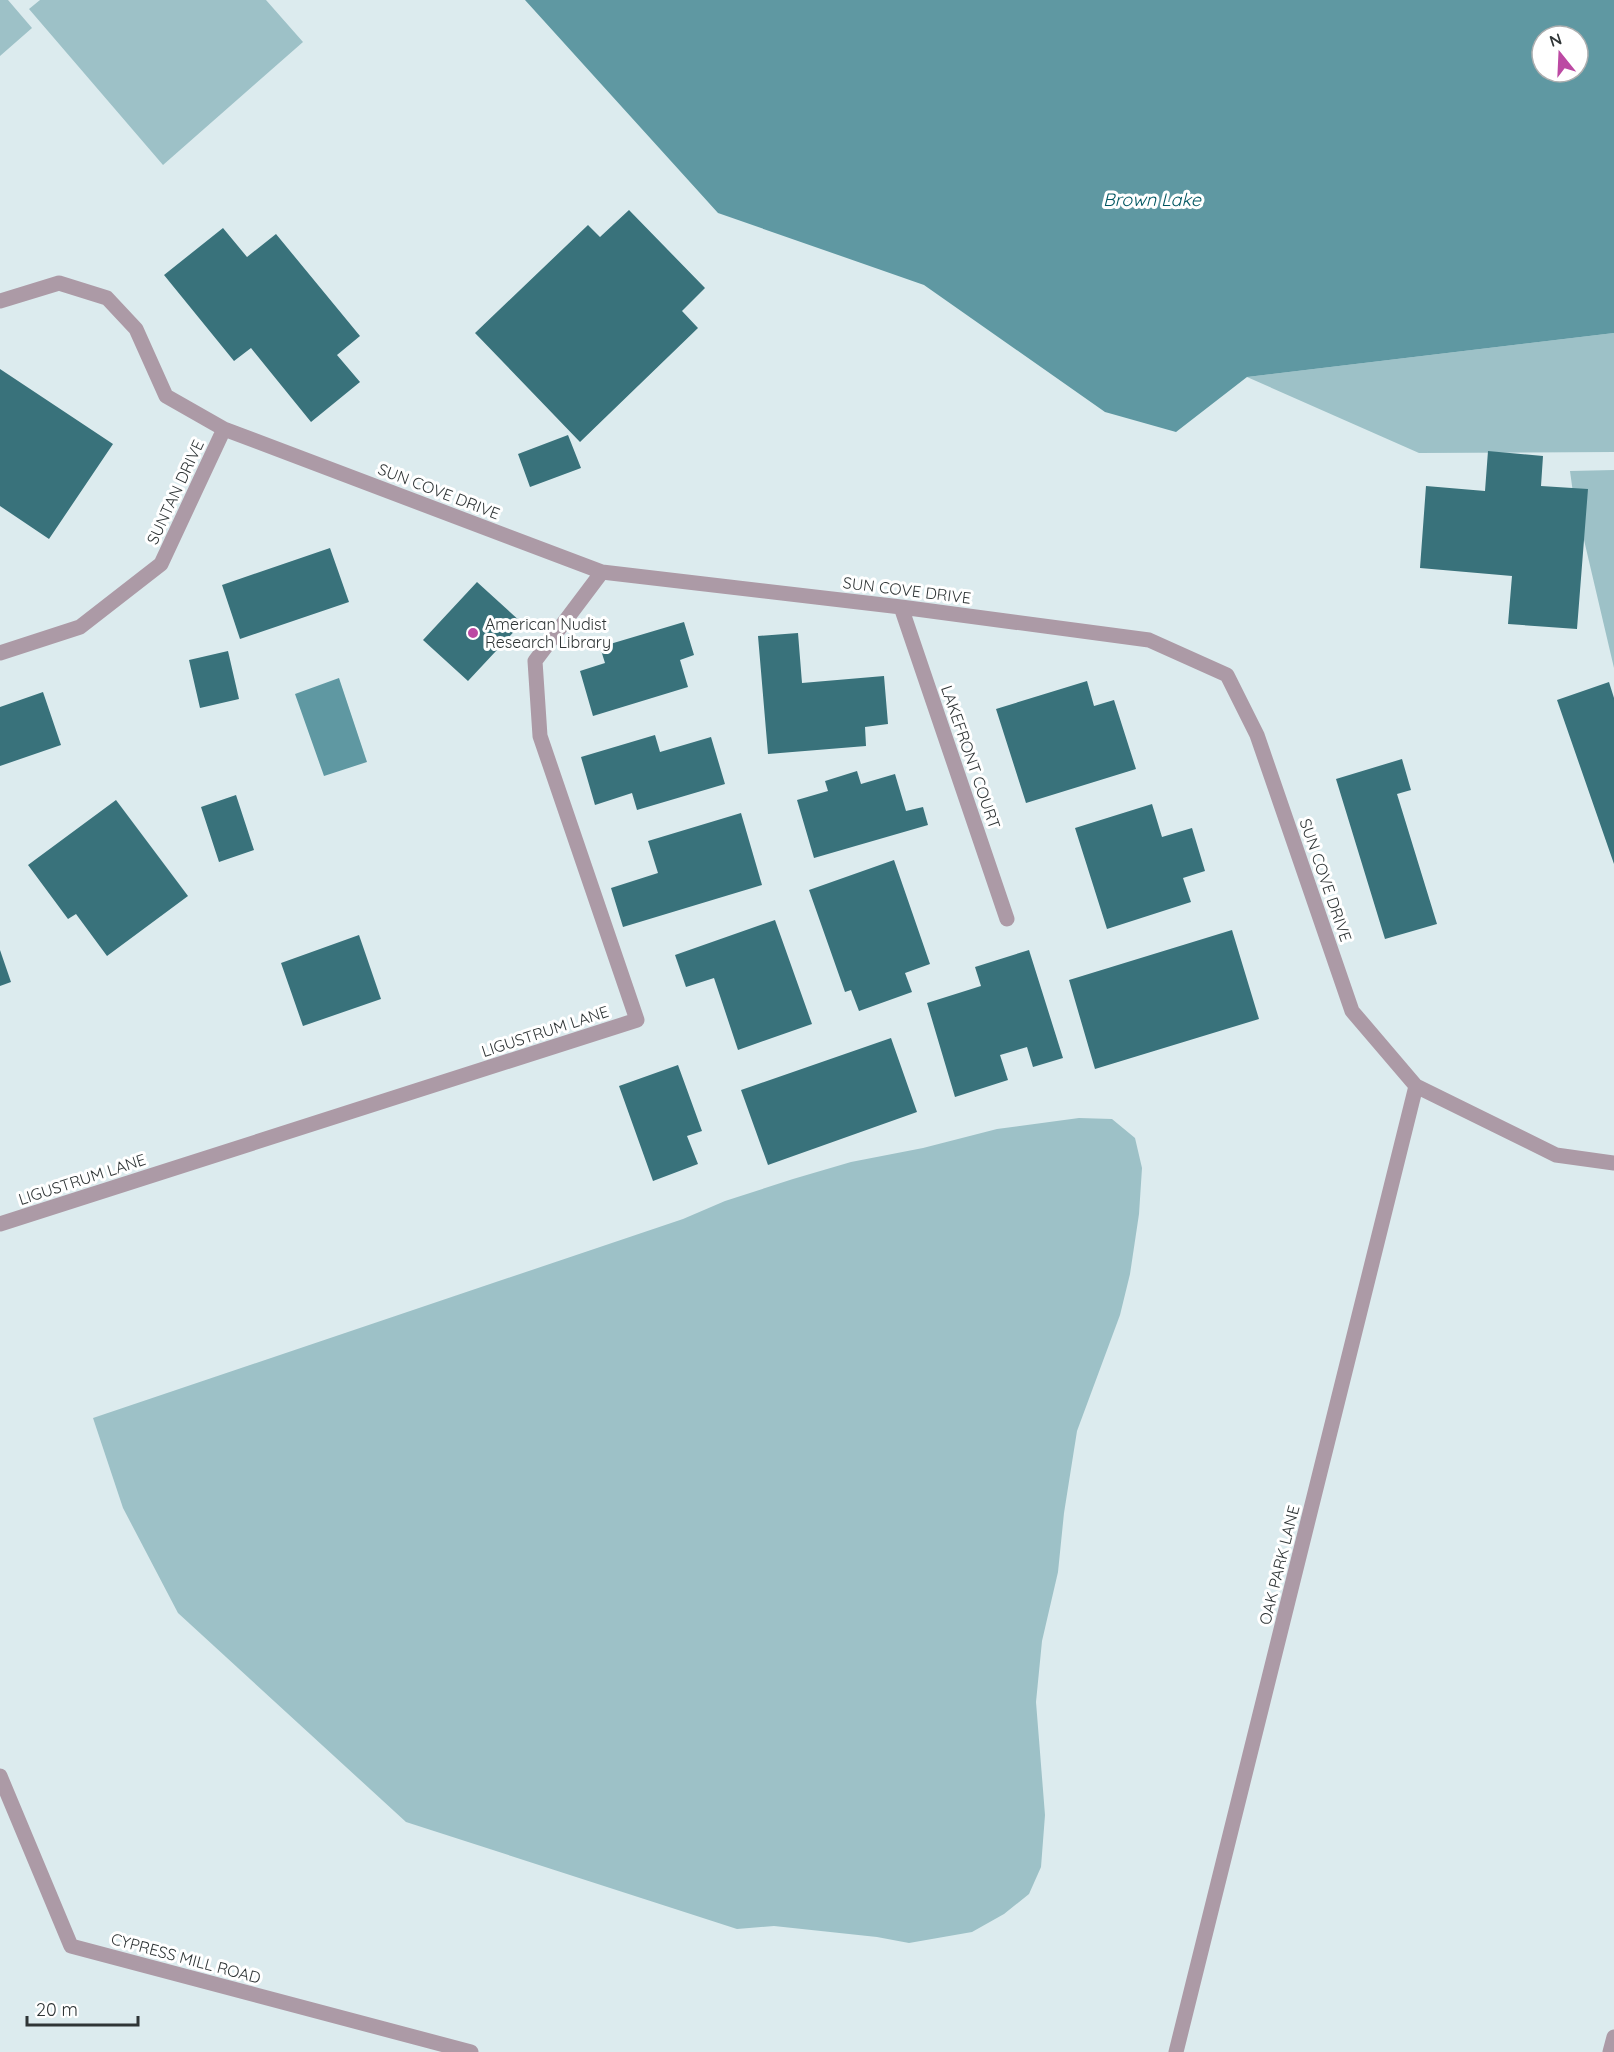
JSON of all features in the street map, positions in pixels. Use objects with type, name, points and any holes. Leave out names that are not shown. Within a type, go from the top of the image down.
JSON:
[{"type":"street","name":"SUN COVE DRIVE","points":[[0,301],[59,284],[107,298],[136,329],[166,396],[224,429],[602,572],[901,606],[1149,640],[1227,675],[1257,735],[1352,1011],[1416,1086],[1556,1155],[1614,1163]]},
{"type":"street","name":"SUNTAN DRIVE","points":[[0,652],[80,627],[161,564],[224,429]]},
{"type":"street","name":"LIGUSTRUM LANE","points":[[0,1224],[637,1020],[540,736],[535,661],[602,572]]},
{"type":"street","name":"LAKEFRONT COURT","points":[[901,606],[1007,919]]},
{"type":"street","name":"OAK PARK LANE","points":[[1176,2052],[1416,1086]]},
{"type":"street","name":"CYPRESS MILL ROAD","points":[[0,1776],[71,1946],[471,2052]]},
{"type":"street","points":[[1610,2052],[1614,2037]]},
{"type":"shaded area","points":[[0,0],[8,0],[32,28],[0,56]]},
{"type":"shaded area","points":[[40,0],[266,0],[303,42],[163,165],[29,9]]},
{"type":"shaded area","points":[[1614,333],[1614,452],[1419,453],[1247,377]]},
{"type":"shaded area","points":[[1614,470],[1614,668],[1573,493],[1570,471]]},
{"type":"shaded area","points":[[1079,1118],[1112,1119],[1135,1138],[1142,1168],[1139,1214],[1130,1274],[1120,1315],[1077,1431],[1064,1513],[1058,1572],[1042,1641],[1036,1702],[1045,1815],[1041,1867],[1029,1894],[1004,1914],[972,1932],[909,1943],[877,1937],[774,1926],[737,1929],[406,1822],[178,1613],[123,1508],[93,1418],[683,1219],[725,1201],[793,1179],[851,1162],[923,1148],[997,1129]]},
{"type":"water","name":"Brown Lake","points":[[525,0],[1614,0],[1614,333],[1247,377],[1176,432],[1105,412],[924,285],[718,213]]},
{"type":"water","points":[[339,678],[367,762],[324,776],[295,694]]},
{"type":"building","points":[[629,210],[705,288],[682,311],[698,328],[580,442],[475,333],[588,225],[600,237]]},
{"type":"building","points":[[223,228],[247,257],[276,234],[360,336],[337,355],[360,382],[311,422],[251,348],[234,361],[164,275]]},
{"type":"building","points":[[0,369],[113,444],[49,539],[0,506]]},
{"type":"building","points":[[568,435],[581,468],[530,487],[518,454]]},
{"type":"building","points":[[1488,451],[1543,456],[1541,486],[1588,489],[1577,629],[1508,624],[1512,576],[1420,568],[1426,486],[1485,491]]},
{"type":"building","points":[[330,548],[349,602],[240,639],[222,585]]},
{"type":"building","points":[[477,582],[522,623],[468,681],[423,640]]},
{"type":"building","points":[[684,622],[694,655],[680,660],[688,687],[593,716],[580,671],[605,663],[600,647]]},
{"type":"building","points":[[798,633],[802,683],[884,676],[888,724],[865,727],[866,746],[768,754],[758,636]]},
{"type":"building","points":[[228,651],[239,699],[200,708],[189,660]]},
{"type":"building","points":[[1087,681],[1094,706],[1114,700],[1136,769],[1026,803],[996,709]]},
{"type":"building","points":[[1609,682],[1614,698],[1614,864],[1557,700]]},
{"type":"building","points":[[43,692],[61,745],[0,766],[0,707]]},
{"type":"building","points":[[655,735],[660,752],[711,737],[725,784],[637,810],[632,793],[595,805],[581,757]]},
{"type":"building","points":[[1402,759],[1411,790],[1397,794],[1437,924],[1385,939],[1336,779]]},
{"type":"building","points":[[857,771],[861,784],[895,774],[906,811],[923,807],[928,825],[814,858],[797,800],[828,791],[825,781]]},
{"type":"building","points":[[236,795],[254,850],[219,862],[201,807]]},
{"type":"building","points":[[116,800],[188,896],[107,956],[76,914],[68,919],[28,865]]},
{"type":"building","points":[[1152,804],[1162,837],[1192,828],[1205,871],[1183,878],[1191,902],[1107,929],[1075,828]]},
{"type":"building","points":[[741,813],[762,885],[623,927],[611,888],[658,873],[648,841]]},
{"type":"building","points":[[894,860],[930,964],[905,973],[912,992],[859,1011],[851,990],[845,992],[809,890]]},
{"type":"building","points":[[775,920],[812,1024],[738,1050],[714,978],[686,987],[675,955]]},
{"type":"building","points":[[1232,930],[1259,1019],[1095,1069],[1069,980]]},
{"type":"building","points":[[359,935],[381,999],[303,1026],[281,963]]},
{"type":"building","points":[[0,950],[11,982],[0,986]]},
{"type":"building","points":[[1029,950],[1063,1058],[1033,1067],[1027,1047],[1000,1055],[1008,1080],[955,1097],[927,1003],[981,986],[975,967]]},
{"type":"building","points":[[891,1038],[917,1112],[768,1165],[741,1090]]},
{"type":"building","points":[[678,1065],[702,1131],[687,1136],[698,1164],[653,1181],[619,1086]]},
{"type":"place","name":"American Nudist Research Library","points":[[473,633]]}]
